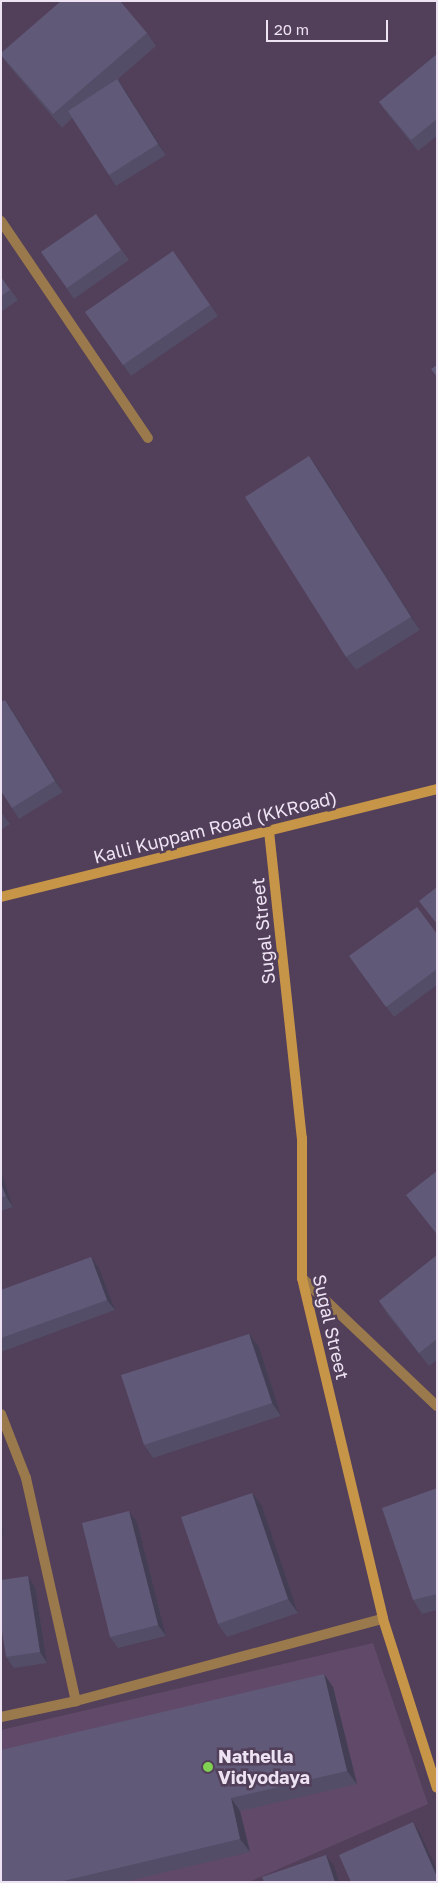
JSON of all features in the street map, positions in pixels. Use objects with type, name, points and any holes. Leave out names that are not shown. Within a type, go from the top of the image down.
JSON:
[{"type":"street","points":[[1,221],[148,438]]},
{"type":"street","name":"Kalli Kuppam Road (KKRoad)","points":[[1,897],[437,789]]},
{"type":"street","name":"Sugal Street","points":[[268,831],[302,1138],[302,1278],[383,1619],[437,1788]]},
{"type":"street","points":[[302,1278],[437,1406]]},
{"type":"street","points":[[1,1414],[26,1478],[76,1701]]},
{"type":"street","points":[[1,1718],[76,1701],[383,1619]]},
{"type":"shaded area","name":"Nathella Vidyodaya","points":[[373,1643],[428,1804],[249,1882],[1,1882],[1,1730]]},
{"type":"building","points":[[61,1],[120,1],[147,33],[53,114],[1,53]]},
{"type":"building","points":[[437,54],[437,119],[411,140],[379,102]]},
{"type":"building","points":[[117,79],[158,144],[109,175],[68,111]]},
{"type":"building","points":[[96,214],[121,250],[67,288],[41,252]]},
{"type":"building","points":[[173,251],[210,305],[123,365],[85,312]]},
{"type":"building","points":[[1,277],[10,290],[1,296]]},
{"type":"building","points":[[437,365],[437,377],[431,369]]},
{"type":"building","points":[[309,456],[411,617],[346,657],[245,497]]},
{"type":"building","points":[[5,700],[55,781],[12,808],[1,791],[1,702]]},
{"type":"building","points":[[437,887],[437,924],[419,901]]},
{"type":"building","points":[[417,907],[437,934],[437,969],[386,1007],[349,956]]},
{"type":"building","points":[[437,1171],[437,1234],[406,1195]]},
{"type":"building","points":[[1,1184],[6,1196],[1,1198]]},
{"type":"building","points":[[437,1255],[437,1339],[419,1353],[379,1301]]},
{"type":"building","points":[[91,1257],[107,1300],[1,1338],[1,1290]]},
{"type":"building","points":[[249,1334],[272,1403],[144,1445],[121,1375]]},
{"type":"building","points":[[437,1488],[437,1594],[413,1600],[382,1508]]},
{"type":"building","points":[[252,1493],[288,1599],[218,1624],[181,1517]]},
{"type":"building","points":[[129,1511],[158,1625],[110,1637],[82,1523]]},
{"type":"building","points":[[28,1576],[40,1652],[6,1657],[1,1625],[1,1580]]},
{"type":"building","points":[[324,1674],[347,1771],[231,1798],[240,1839],[59,1882],[1,1882],[1,1750]]},
{"type":"building","points":[[413,1822],[437,1877],[437,1882],[351,1882],[339,1855]]},
{"type":"building","points":[[326,1855],[335,1882],[264,1882],[262,1877]]},
{"type":"place","name":"Nathella Vidyodaya","points":[[208,1767]]}]
